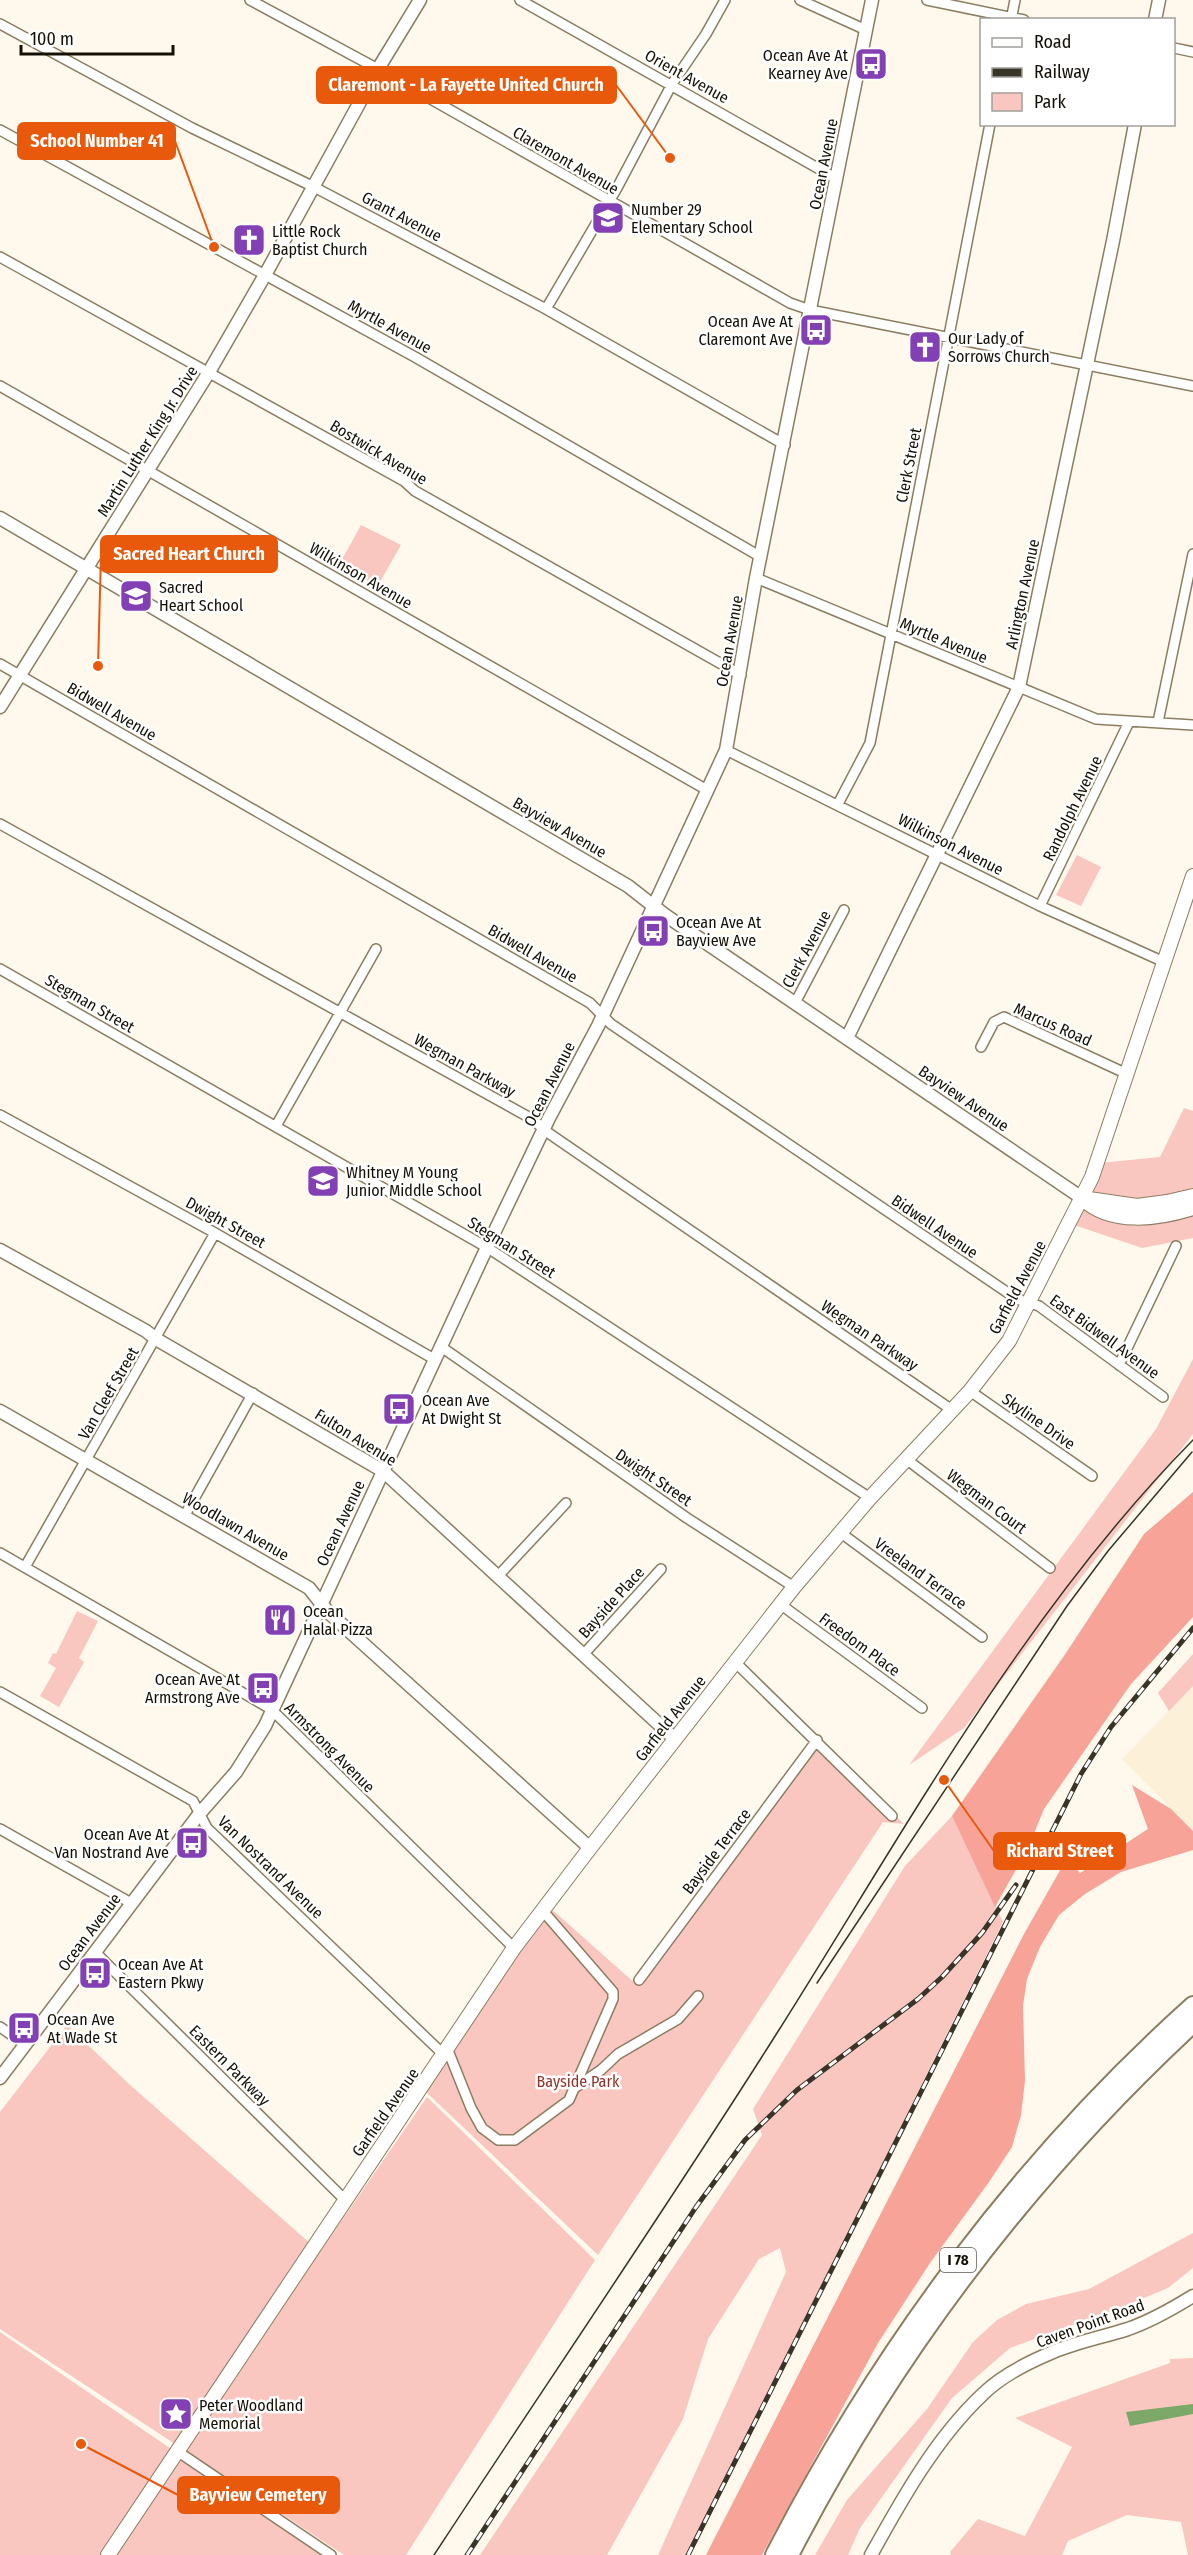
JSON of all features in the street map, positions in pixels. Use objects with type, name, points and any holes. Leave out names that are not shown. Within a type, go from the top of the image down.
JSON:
[{"type":"highway","name":"I 78","points":[[774,2555],[850,2418],[906,2332],[959,2259],[1016,2188],[1068,2129],[1138,2057],[1193,2005]]},
{"type":"highway","name":"I 78","points":[[790,2555],[834,2473],[876,2404],[968,2271],[1078,2138],[1193,2024]]},
{"type":"main road","name":"Garfield Avenue","points":[[108,2555],[514,1948],[780,1604],[870,1498],[970,1391],[1009,1341],[1082,1198],[1109,1127],[1125,1073],[1193,876]]},
{"type":"main road","name":"Bayview Avenue","points":[[1082,1198],[1096,1210],[1126,1217],[1158,1216],[1190,1203]]},
{"type":"street","name":"Claremont Avenue","points":[[250,0],[378,69],[790,303],[810,310],[1193,386]]},
{"type":"street","name":"Martin Luther King Jr. Drive","points":[[0,707],[209,372],[378,69],[420,0]]},
{"type":"street","name":"Orient Avenue","points":[[520,0],[837,179]]},
{"type":"street","points":[[546,309],[672,84],[706,34],[725,0]]},
{"type":"street","points":[[800,0],[866,30]]},
{"type":"street","name":"Ocean Avenue","points":[[0,2078],[200,1813],[236,1772],[265,1726],[440,1346],[544,1130],[602,1016],[726,750],[741,675],[756,578],[872,0]]},
{"type":"street","points":[[927,0],[1012,18],[1015,0]]},
{"type":"street","points":[[1155,18],[1159,0]]},
{"type":"street","name":"Grant Avenue","points":[[0,24],[192,128],[314,187],[546,309],[784,445]]},
{"type":"street","points":[[1175,48],[1193,52]]},
{"type":"street","name":"Clerk Street","points":[[838,804],[870,743],[990,126]]},
{"type":"street","name":"Arlington Avenue","points":[[847,1038],[1019,687],[1087,366],[1135,126]]},
{"type":"street","name":"Myrtle Avenue","points":[[0,130],[415,357],[761,557]]},
{"type":"street","name":"Bostwick Avenue","points":[[0,257],[404,481],[415,491],[741,675]]},
{"type":"street","name":"Wilkinson Avenue","points":[[0,386],[707,790]]},
{"type":"street","name":"Bayview Avenue","points":[[0,518],[608,874],[1082,1198]]},
{"type":"street","points":[[1158,722],[1193,554]]},
{"type":"street","name":"Myrtle Avenue","points":[[756,578],[1096,719],[1193,725]]},
{"type":"street","name":"Bidwell Avenue","points":[[0,664],[590,1003],[602,1016],[1017,1299],[1028,1302]]},
{"type":"street","name":"Randolph Avenue","points":[[1040,906],[1129,722]]},
{"type":"street","name":"Wilkinson Avenue","points":[[726,750],[1040,906],[1164,962]]},
{"type":"street","name":"Wegman Parkway","points":[[0,824],[534,1120],[544,1130],[952,1410]]},
{"type":"street","name":"Clerk Avenue","points":[[795,1003],[844,910]]},
{"type":"street","points":[[276,1126],[376,949]]},
{"type":"street","name":"Stegman Street","points":[[0,969],[488,1248],[870,1498]]},
{"type":"street","name":"Marcus Road","points":[[981,1047],[994,1022],[1004,1017],[1125,1073]]},
{"type":"street","name":"Dwight Street","points":[[0,1115],[215,1233],[434,1359]]},
{"type":"street","name":"Van Cleef Street","points":[[25,1567],[215,1233]]},
{"type":"street","points":[[1119,1365],[1176,1246]]},
{"type":"street","name":"Fulton Avenue","points":[[0,1250],[146,1331],[156,1339],[253,1393],[383,1471],[675,1739]]},
{"type":"street","name":"East Bidwell Avenue","points":[[1028,1302],[1039,1306],[1163,1397]]},
{"type":"street","name":"Dwight Street","points":[[440,1346],[687,1518],[794,1587]]},
{"type":"street","name":"Skyline Drive","points":[[970,1391],[1092,1476]]},
{"type":"street","points":[[185,1515],[253,1393]]},
{"type":"street","name":"Woodlawn Avenue","points":[[0,1411],[309,1588],[328,1612],[590,1848]]},
{"type":"street","name":"Wegman Court","points":[[906,1459],[1050,1568]]},
{"type":"street","points":[[498,1576],[566,1503]]},
{"type":"street","name":"Vreeland Terrace","points":[[841,1533],[982,1636]]},
{"type":"street","name":"Armstrong Avenue","points":[[0,1553],[271,1709],[514,1948]]},
{"type":"street","name":"Bayside Place","points":[[584,1655],[661,1569]]},
{"type":"street","name":"Freedom Place","points":[[780,1604],[922,1708]]},
{"type":"street","points":[[735,1662],[816,1740],[870,1797],[892,1816]]},
{"type":"street","name":"Van Nostrand Avenue","points":[[0,1692],[193,1801],[207,1828],[445,2051]]},
{"type":"street","name":"Bayside Terrace","points":[[639,1980],[816,1740]]},
{"type":"street","points":[[0,1829],[131,1903]]},
{"type":"street","points":[[445,2051],[482,2128],[498,2140],[515,2140],[569,2100],[576,2087],[581,2067],[613,1999],[613,1992],[543,1911]]},
{"type":"street","name":"Eastern Parkway","points":[[95,1953],[344,2199]]},
{"type":"street","points":[[576,2087],[601,2070],[618,2054],[678,2019],[698,1996]]},
{"type":"street","points":[[0,2027],[25,2044]]},
{"type":"street","name":"Caven Point Road","points":[[871,2555],[948,2432],[984,2392],[1032,2362],[1056,2351],[1130,2328],[1167,2312],[1193,2296]]},
{"type":"street","points":[[177,2451],[331,2555]]},
{"type":"shaded area","points":[[1193,1492],[1193,1617],[1131,1684],[1044,1809],[1028,1848],[995,1907],[952,1816],[1066,1653],[1144,1534]]},
{"type":"shaded area","points":[[1193,1686],[1193,1831],[1122,1759]]},
{"type":"shaded area","points":[[1132,1785],[1171,1809],[1193,1831],[1193,1850],[1121,1872],[1085,1894],[1059,1915],[1040,1947],[1027,1979],[1023,2006],[1025,2081],[1021,2115],[1012,2147],[930,2263],[878,2343],[762,2555],[706,2555],[1024,1934],[1067,1858],[1080,1873],[1148,1829]]},
{"type":"shaded area","points":[[1193,2404],[1193,2414],[1130,2426],[1126,2412]]},
{"type":"green space","points":[[361,525],[401,545],[377,587],[339,565]]},
{"type":"green space","points":[[1077,855],[1101,867],[1081,906],[1056,895]]},
{"type":"green space","points":[[1184,1108],[1193,1111],[1193,1238],[1142,1248],[1071,1224],[1100,1163],[1160,1157]]},
{"type":"green space","points":[[1193,1359],[1193,1434],[964,1728],[909,1765],[1156,1429]]},
{"type":"green space","points":[[77,1611],[98,1621],[79,1658],[84,1662],[59,1707],[40,1696],[56,1668],[48,1663],[53,1653],[56,1654]]},
{"type":"green space","points":[[1193,1654],[1193,1686],[1169,1711],[1158,1693]]},
{"type":"green space","name":"Bayside Park","points":[[819,1742],[904,1824],[883,1822],[598,2255],[425,2091],[548,1906],[637,1985]]},
{"type":"green space","points":[[952,1816],[1003,1922],[686,2555],[658,2555],[786,2272],[780,2248],[759,2259],[708,2339],[683,2419],[607,2555],[480,2555],[762,2135],[753,2109],[905,1866]]},
{"type":"green space","points":[[67,2025],[129,2084],[320,2252],[427,2097],[595,2260],[406,2555],[344,2555],[0,2329],[0,2112]]},
{"type":"green space","points":[[1193,2233],[1193,2268],[1168,2288],[1010,2348],[952,2398],[860,2528],[848,2555],[815,2555],[847,2500],[927,2409],[973,2342],[997,2320],[1026,2304],[1089,2289]]},
{"type":"green space","points":[[0,2332],[326,2555],[0,2555]]},
{"type":"green space","points":[[1193,2358],[1193,2555],[1188,2555],[1181,2522],[1127,2515],[1068,2541],[1062,2555],[951,2555],[950,2552],[978,2519],[1025,2536],[1072,2447],[1015,2418],[1170,2363],[1170,2359]]},
{"type":"tram line","points":[[434,2555],[693,2164],[920,1801],[1021,1650],[1074,1577],[1132,1507],[1193,1440]]},
{"type":"tram line","points":[[817,1983],[1067,1606],[1108,1551],[1192,1452]]},
{"type":"railway","points":[[688,2555],[1081,1774],[1111,1727],[1193,1628]]},
{"type":"railway","points":[[467,2555],[696,2207],[745,2140],[797,2090],[918,1999],[942,1977],[982,1933],[1016,1885]]},
{"type":"place","name":"Ocean Ave At Kearney Ave","points":[[871,64]]},
{"type":"place","name":"Claremont - La Fayette United Church","points":[[670,158]]},
{"type":"place","name":"Number 29 Elementary School","points":[[608,218]]},
{"type":"place","name":"Little Rock Baptist Church","points":[[249,240]]},
{"type":"place","name":"School Number 41","points":[[214,247]]},
{"type":"place","name":"Ocean Ave At Claremont Ave","points":[[816,330]]},
{"type":"place","name":"Our Lady of Sorrows Church","points":[[925,347]]},
{"type":"place","name":"Sacred Heart School","points":[[136,596]]},
{"type":"place","name":"Sacred Heart Church","points":[[98,666]]},
{"type":"place","name":"Ocean Ave At Bayview Ave","points":[[653,931]]},
{"type":"place","name":"Whitney M Young Junior Middle School","points":[[323,1181]]},
{"type":"place","name":"Ocean Ave At Dwight St","points":[[399,1409]]},
{"type":"place","name":"Ocean Halal Pizza","points":[[280,1620]]},
{"type":"place","name":"Ocean Ave At Armstrong Ave","points":[[263,1688]]},
{"type":"place","name":"Richard Street","points":[[944,1780]]},
{"type":"place","name":"Ocean Ave At Van Nostrand Ave","points":[[192,1843]]},
{"type":"place","name":"Ocean Ave At Eastern Pkwy","points":[[95,1973]]},
{"type":"place","name":"Ocean Ave At Wade St","points":[[24,2028]]},
{"type":"place","name":"Peter Woodland Memorial","points":[[176,2414]]},
{"type":"place","name":"Bayview Cemetery","points":[[81,2444]]}]
